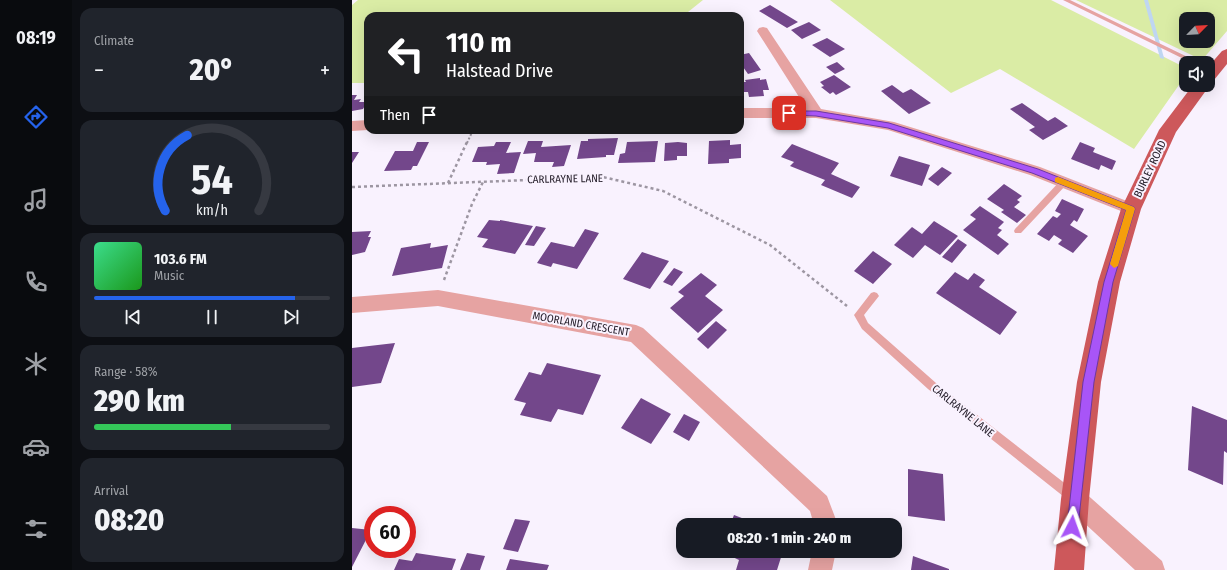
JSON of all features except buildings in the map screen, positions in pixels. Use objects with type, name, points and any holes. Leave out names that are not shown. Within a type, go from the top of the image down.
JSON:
[{"type":"main road","name":"BURLEY ROAD","points":[[1215,67],[1227,54]]},
{"type":"main road","name":"BURLEY ROAD","points":[[1069,570],[1075,499],[1089,382],[1109,282],[1131,209],[1168,130],[1196,92]]},
{"type":"street","points":[[763,32],[816,113]]},
{"type":"street","points":[[744,113],[816,113],[889,125],[1035,171],[1131,209]]},
{"type":"street","points":[[352,126],[364,125]]},
{"type":"street","name":"MOORLAND CRESCENT","points":[[352,305],[438,298],[636,334],[819,504],[824,518]]},
{"type":"street","points":[[1075,499],[1153,570]]},
{"type":"street","points":[[820,570],[823,558]]},
{"type":"lane","points":[[1066,0],[1182,56]]},
{"type":"lane","points":[[1018,231],[1064,182]]},
{"type":"lane","points":[[859,315],[874,296]]},
{"type":"lane","name":"CARLRAYNE LANE","points":[[859,315],[865,326],[932,386],[1075,499]]},
{"type":"path","points":[[448,183],[471,134]]},
{"type":"path","name":"CARLRAYNE LANE","points":[[352,187],[603,177],[663,191],[770,245],[859,315]]},
{"type":"path","points":[[438,298],[472,204],[482,182]]},
{"type":"green space","points":[[358,0],[703,0],[688,12],[364,12],[364,83],[352,83],[352,5]]},
{"type":"green space","points":[[830,0],[1051,0],[1179,64],[1179,85],[1134,149],[1000,69],[951,93]]},
{"type":"green space","points":[[1076,0],[1227,0],[1227,31],[1215,45],[1215,12],[1179,12],[1179,48],[1212,48],[1205,56],[1194,56]]},
{"type":"waterway","points":[[1146,0],[1162,58]]},
{"type":"slow traffic","points":[[1058,180],[1131,209],[1114,264]]},
{"type":"route","points":[[789,113],[816,113],[889,125],[1035,171],[1131,209],[1109,282],[1089,382],[1072,527]]}]
